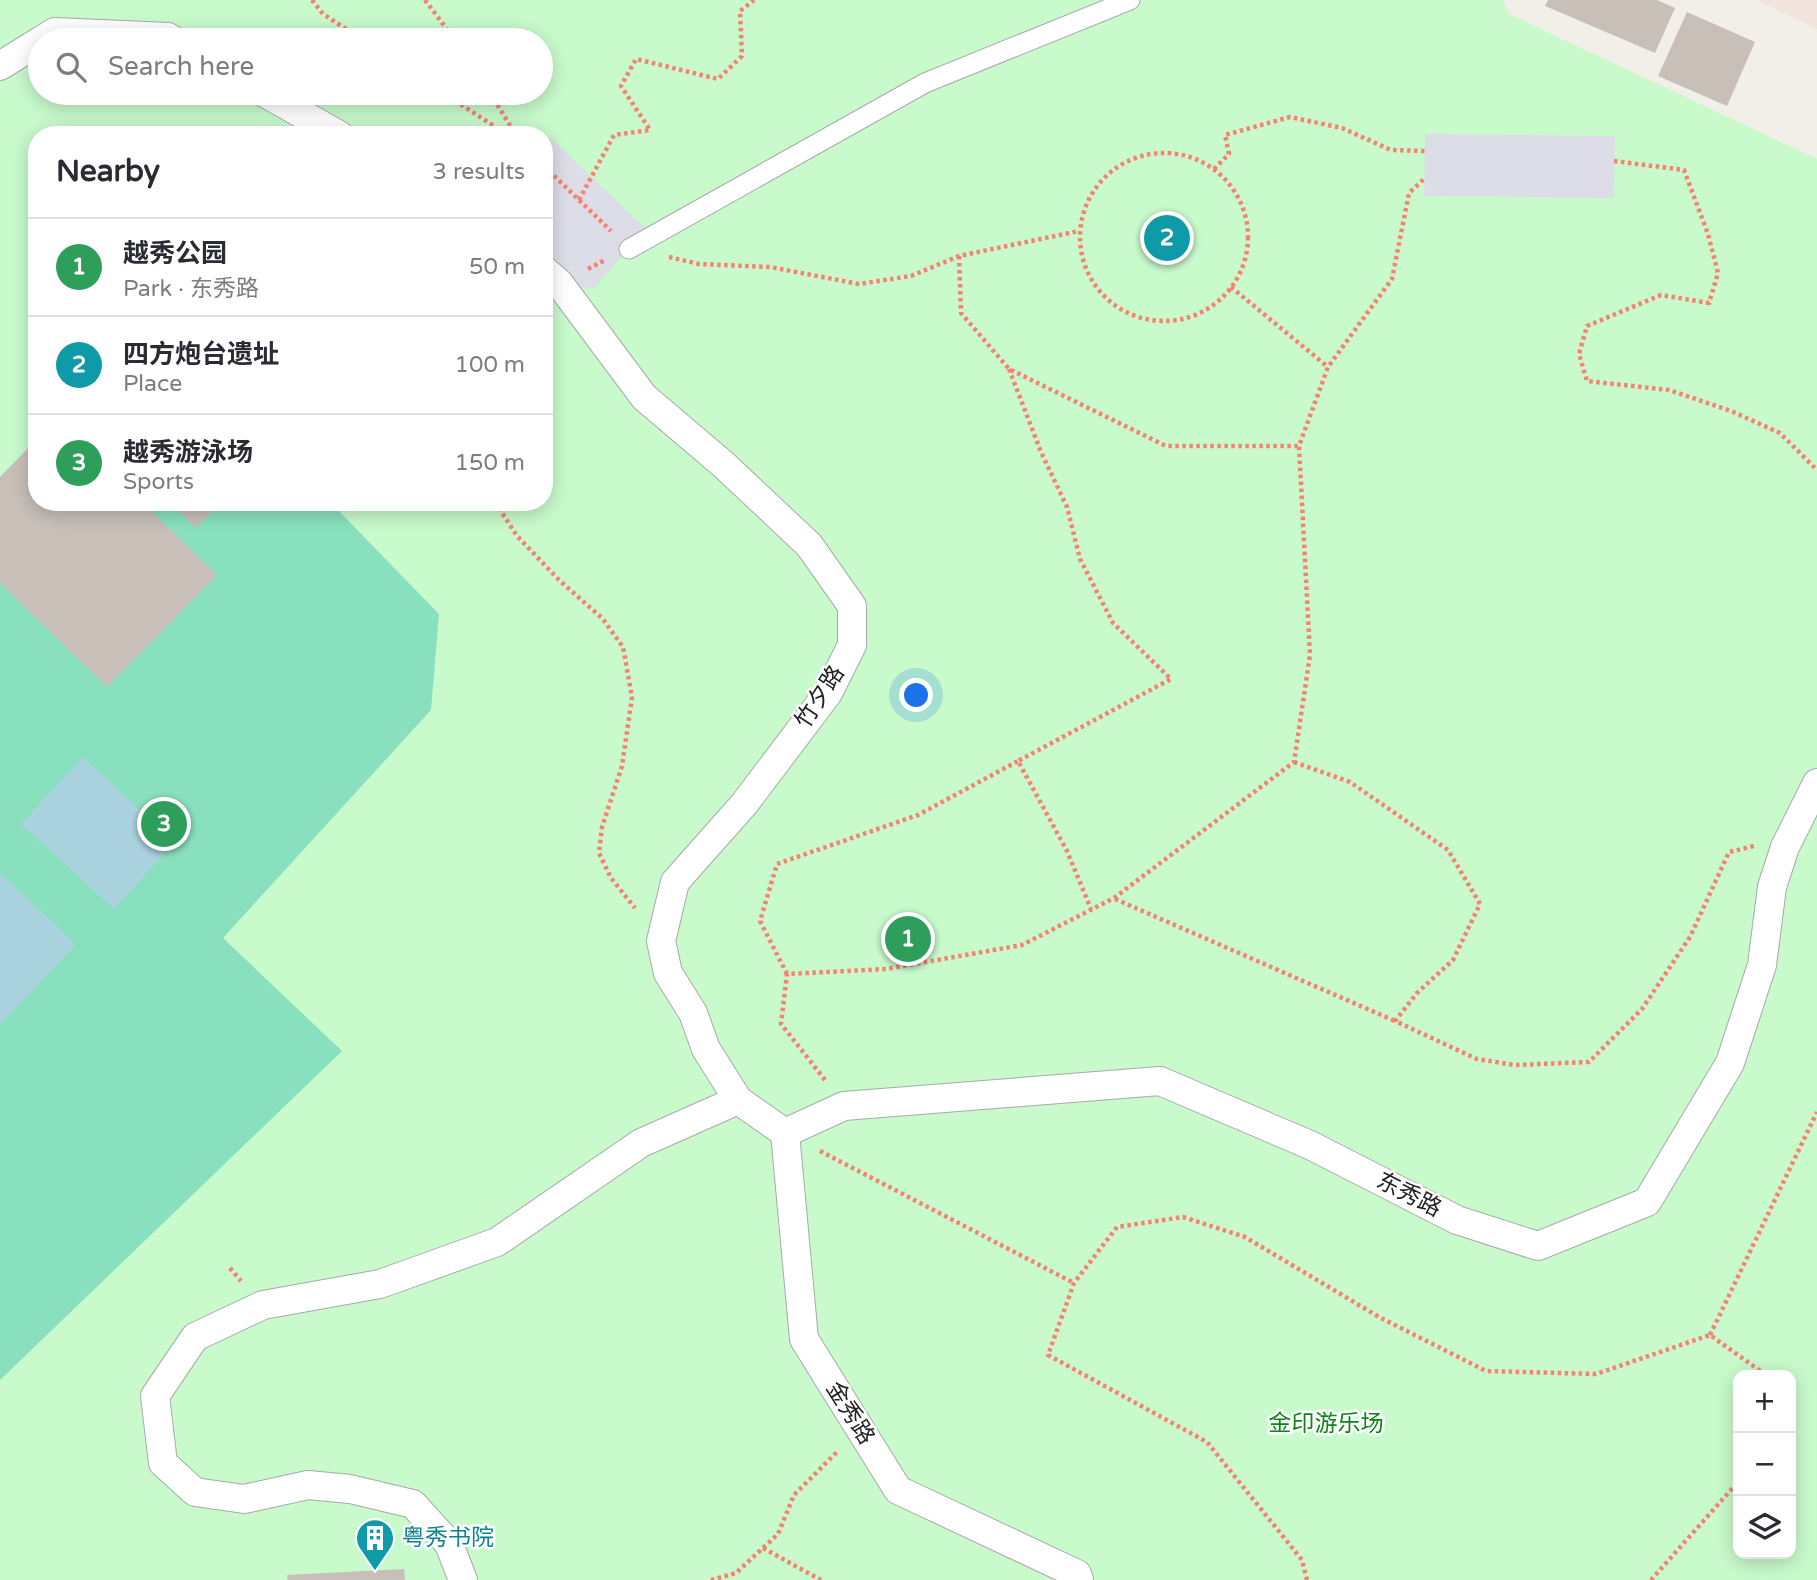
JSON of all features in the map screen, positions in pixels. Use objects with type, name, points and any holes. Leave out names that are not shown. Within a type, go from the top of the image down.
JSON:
[{"type":"street","points":[[0,66],[28,49]]},
{"type":"street","points":[[286,105],[323,126]]},
{"type":"street","name":"竹夕路","points":[[553,280],[644,397],[724,465],[809,545],[852,606],[852,645],[828,693],[745,803],[674,882],[661,941],[668,973],[693,1013],[706,1049],[738,1100]]},
{"type":"street","name":"东秀路","points":[[785,1133],[844,1106],[1160,1081],[1310,1144],[1457,1220],[1538,1246],[1647,1202],[1730,1063],[1762,965],[1772,887],[1785,847],[1817,783]]},
{"type":"street","points":[[463,1580],[449,1544],[413,1504],[350,1489],[308,1486],[244,1499],[195,1492],[163,1463],[155,1396],[195,1337],[263,1305],[380,1284],[497,1242],[641,1143],[738,1100],[785,1133]]},
{"type":"street","name":"金秀路","points":[[785,1133],[804,1339],[898,1490],[1077,1574],[1079,1580]]},
{"type":"lane","points":[[629,248],[925,83],[1130,0]]},
{"type":"path","points":[[312,0],[323,15],[344,28]]},
{"type":"path","points":[[425,0],[446,28]]},
{"type":"path","points":[[579,200],[614,135],[650,130],[621,86],[636,59],[718,79],[742,56],[740,11],[754,0]]},
{"type":"path","points":[[462,105],[494,126]]},
{"type":"path","points":[[497,105],[510,126]]},
{"type":"path","points":[[1214,169],[1229,154],[1225,135],[1290,117],[1342,128],[1391,150],[1425,151]]},
{"type":"path","points":[[1166,152],[1191,157],[1214,169],[1230,184],[1241,203],[1247,224],[1248,246],[1242,267],[1231,286],[1212,305],[1187,318],[1161,321],[1134,316],[1110,303],[1092,283],[1082,258],[1079,231],[1085,206],[1098,184],[1117,166],[1141,155],[1166,152]]},
{"type":"path","points":[[1614,161],[1684,170],[1718,273],[1709,303],[1661,295],[1587,326],[1579,354],[1587,381],[1669,390],[1731,411],[1780,433],[1817,470]]},
{"type":"path","points":[[553,175],[629,248],[699,264],[770,267],[859,284],[911,276],[959,256],[1079,231]]},
{"type":"path","points":[[787,974],[886,969],[1021,945],[1114,898],[1294,762],[1310,655],[1299,446],[1328,367],[1392,279],[1409,193],[1424,179]]},
{"type":"path","points":[[553,276],[629,248]]},
{"type":"path","points":[[844,1106],[781,1024],[787,974],[760,921],[777,864],[918,815],[1171,679],[1113,623],[1080,559],[1067,507],[1041,452],[1009,369],[961,313],[959,256]]},
{"type":"path","points":[[1231,286],[1328,367]]},
{"type":"path","points":[[1009,369],[1166,446],[1299,446]]},
{"type":"path","points":[[501,511],[517,536],[560,581],[602,618],[623,647],[632,697],[622,766],[602,827],[599,853],[611,878],[661,941]]},
{"type":"path","points":[[1018,761],[1067,851],[1091,909]]},
{"type":"path","points":[[1294,762],[1350,782],[1448,850],[1480,904],[1452,960],[1417,993],[1395,1021]]},
{"type":"path","points":[[1114,898],[1476,1059],[1515,1065],[1589,1062],[1642,1009],[1684,947],[1729,852],[1764,843],[1785,847]]},
{"type":"path","points":[[1307,1580],[1302,1560],[1207,1442],[1048,1355],[1074,1283],[1117,1227],[1184,1217],[1245,1237],[1380,1317],[1486,1371],[1597,1374],[1710,1335],[1817,1112]]},
{"type":"path","points":[[785,1133],[1074,1283]]},
{"type":"path","points":[[1710,1335],[1759,1370]]},
{"type":"path","points":[[711,1580],[736,1573],[778,1534],[794,1495],[860,1428]]},
{"type":"path","points":[[1651,1580],[1733,1488]]},
{"type":"path","points":[[763,1548],[821,1580]]},
{"type":"shaded area","points":[[1757,0],[1817,0],[1817,29]]},
{"type":"shaded area","points":[[1425,134],[1615,136],[1614,198],[1424,196]]},
{"type":"shaded area","points":[[553,140],[646,229],[593,289],[559,283],[553,278]]},
{"type":"green space","name":"金印游乐场","points":[[0,0],[1503,0],[1509,14],[1817,159],[1817,1580],[0,1580]]},
{"type":"green space","points":[[0,491],[28,499],[28,511],[339,511],[439,614],[431,710],[223,938],[342,1051],[0,1380]]},
{"type":"water","points":[[83,757],[175,842],[114,909],[21,824]]},
{"type":"water","points":[[0,873],[76,944],[0,1025]]},
{"type":"building","points":[[1548,0],[1657,0],[1675,8],[1655,53],[1545,6]]},
{"type":"building","points":[[1687,12],[1755,42],[1727,106],[1658,76]]},
{"type":"building","points":[[28,448],[28,511],[151,511],[217,575],[107,687],[0,583],[0,477]]},
{"type":"building","points":[[179,511],[212,511],[196,528]]},
{"type":"building","name":"粤秀书院","points":[[404,1569],[405,1580],[288,1580],[287,1575]]},
{"type":"place","name":"四方炮台遗址","points":[[1167,238]]},
{"type":"place","name":"越秀游泳场","points":[[164,824]]},
{"type":"place","name":"越秀公园","points":[[908,939]]},
{"type":"place","name":"粤秀书院","points":[[375,1572]]}]
